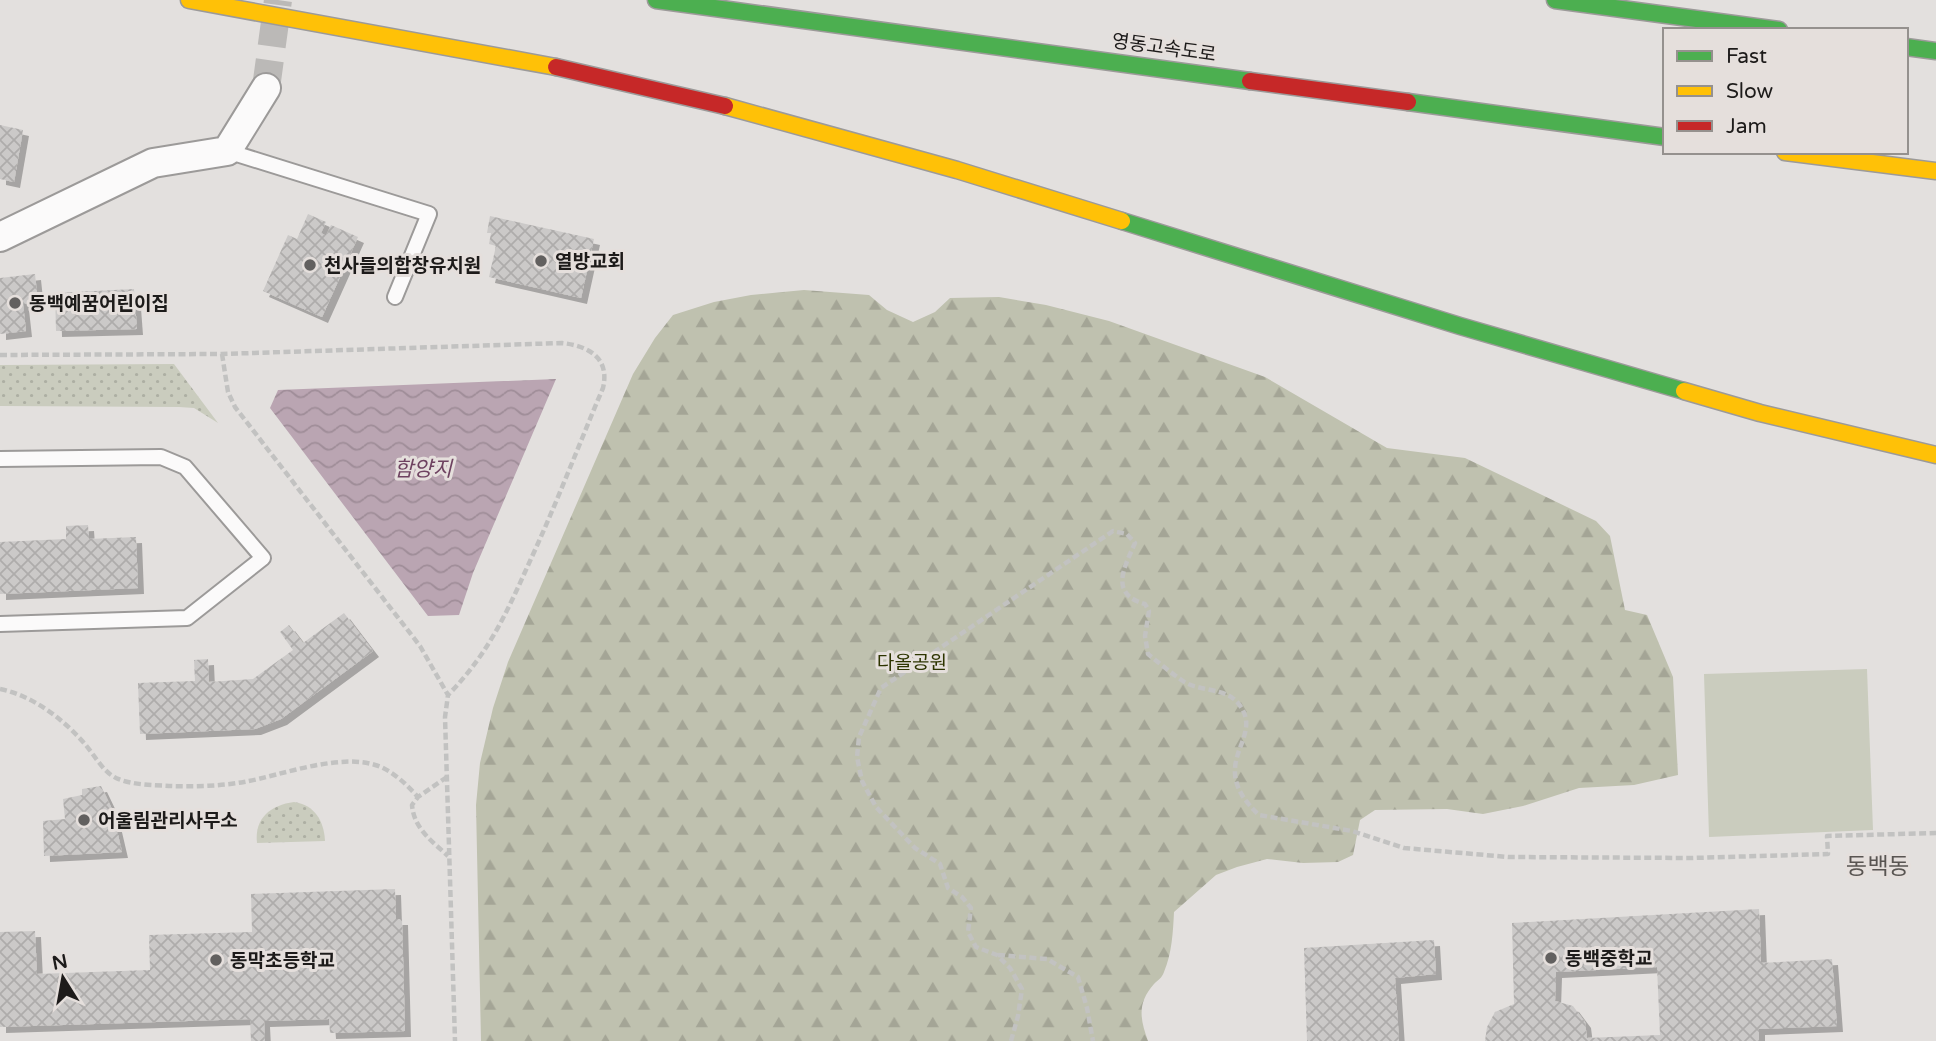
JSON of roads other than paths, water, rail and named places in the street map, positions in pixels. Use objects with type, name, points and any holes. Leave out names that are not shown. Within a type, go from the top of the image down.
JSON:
[{"type":"highway","points":[[188,0],[577,71],[751,112],[957,170],[1460,326],[1760,413],[1936,455]]},
{"type":"highway","name":"영동고속도로","points":[[656,0],[1663,137]]},
{"type":"highway","points":[[1555,0],[1764,28]]},
{"type":"highway","points":[[1908,47],[1936,51]]},
{"type":"highway","points":[[1800,154],[1936,172]]},
{"type":"street","points":[[0,237],[153,163],[227,151],[266,88]]},
{"type":"lane","points":[[227,151],[429,214],[395,297]]},
{"type":"lane","points":[[0,459],[162,457],[174,460],[185,467],[263,558],[187,618],[0,624]]},
{"type":"water","name":"함양지","points":[[556,379],[473,573],[459,615],[428,616],[270,408],[278,390]]},
{"type":"tunnel","points":[[266,88],[278,0]]},
{"type":"place","name":"열방교회","points":[[541,261]]},
{"type":"place","name":"천사들의합창유치원","points":[[310,265]]},
{"type":"place","name":"동백예꿈어린이집","points":[[15,303]]},
{"type":"place","name":"어울림관리사무소","points":[[84,820]]},
{"type":"place","name":"동백중학교","points":[[1551,958]]},
{"type":"place","name":"동막초등학교","points":[[216,960]]},
{"type":"district","name":"동백동","points":[[1878,866]]},
{"type":"park label","name":"다올공원","points":[[912,662]]}]
